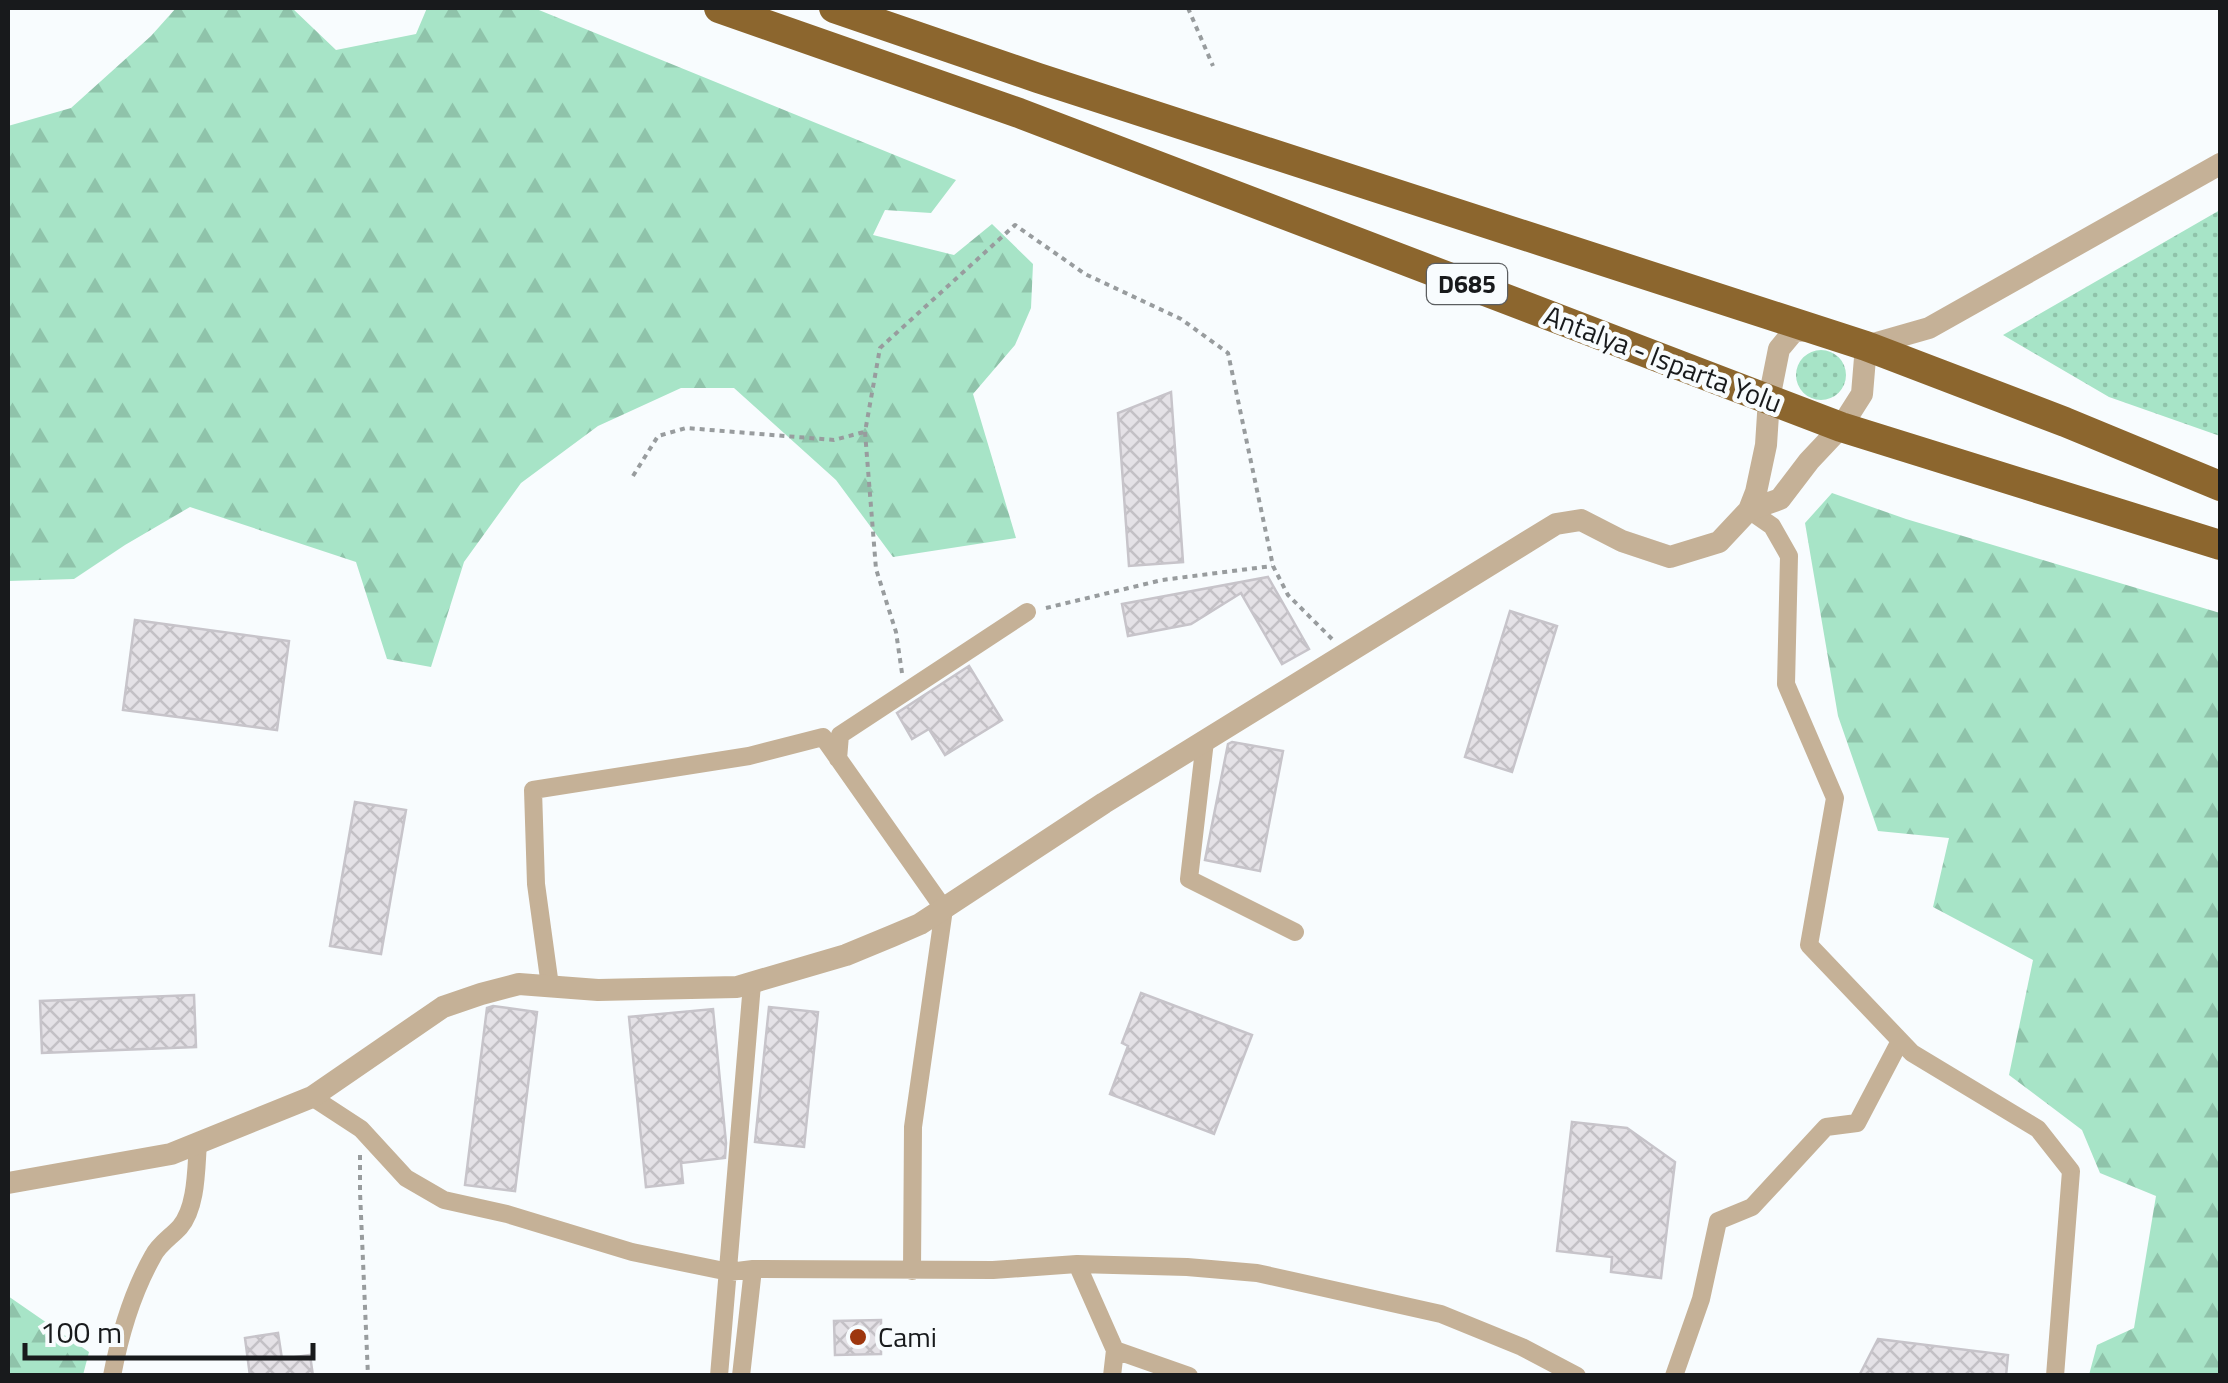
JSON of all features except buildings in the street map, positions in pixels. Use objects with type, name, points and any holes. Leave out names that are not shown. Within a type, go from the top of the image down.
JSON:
[{"type":"highway","name":"Antalya - Isparta Yolu","points":[[719,8],[1037,120],[1841,427],[2220,546]]},
{"type":"highway","name":"D685","points":[[834,8],[1866,346],[2220,486]]},
{"type":"street","points":[[1749,510],[1780,499],[1841,427],[1862,394],[1866,346],[1929,328],[2220,164]]},
{"type":"street","points":[[8,1182],[171,1154],[312,1097],[443,1007],[518,984],[598,990],[737,987],[846,956],[920,924],[1104,804],[1556,524],[1580,520],[1622,541],[1670,557],[1719,542],[1749,510],[1756,492],[1779,349],[1794,331],[1816,330]]},
{"type":"street","points":[[1749,510],[1772,526],[1789,556],[1786,684],[1835,798],[1809,945],[1912,1053],[2038,1130],[2071,1171],[2056,1376]]},
{"type":"street","points":[[838,759],[840,735],[1027,612]]},
{"type":"street","points":[[550,986],[536,884],[533,790],[749,756],[823,737],[944,909],[913,1127],[912,1271]]},
{"type":"street","points":[[1205,741],[1189,879],[1295,932]]},
{"type":"street","points":[[719,1376],[752,984]]},
{"type":"street","points":[[1674,1376],[1701,1299],[1718,1220],[1752,1206],[1826,1127],[1857,1123],[1900,1041]]},
{"type":"street","points":[[312,1097],[360,1129],[406,1178],[444,1200],[507,1214],[632,1252],[728,1272],[993,1270],[1077,1264],[1188,1267],[1257,1274],[1441,1314],[1522,1347],[1577,1376]]},
{"type":"street","points":[[112,1376],[120,1337],[155,1250],[183,1224],[194,1191],[198,1143]]},
{"type":"street","points":[[1077,1264],[1115,1350],[1112,1376]]},
{"type":"street","points":[[741,1376],[753,1269]]},
{"type":"street","points":[[1115,1350],[1190,1376]]},
{"type":"path","points":[[1188,8],[1213,66]]},
{"type":"path","points":[[904,693],[896,632],[876,570],[865,432],[880,348],[1015,225],[1084,274],[1181,319],[1228,353],[1273,566],[1288,594],[1346,653]]},
{"type":"path","points":[[634,476],[658,436],[686,428],[834,440],[865,432]]},
{"type":"path","points":[[1027,612],[1162,580],[1273,566]]},
{"type":"path","points":[[360,1129],[368,1376]]},
{"type":"green space","points":[[176,8],[292,8],[336,50],[416,34],[427,8],[534,8],[956,180],[931,213],[885,210],[873,235],[954,255],[992,224],[1033,264],[1031,308],[1015,345],[973,394],[1016,538],[893,557],[836,480],[734,388],[681,388],[598,426],[521,483],[464,562],[431,667],[387,659],[356,562],[190,507],[74,579],[8,581],[8,126],[71,108],[151,36]]},
{"type":"green space","points":[[2220,210],[2220,436],[2109,397],[2003,335]]},
{"type":"green space","points":[[1821,350],[1839,357],[1846,375],[1839,393],[1821,400],[1803,393],[1796,375],[1803,357]]},
{"type":"green space","points":[[1832,493],[2220,613],[2220,1375],[2089,1375],[2097,1345],[2134,1328],[2156,1196],[2100,1173],[2082,1130],[2009,1075],[2033,960],[1933,907],[1949,838],[1878,831],[1838,716],[1805,523]]},
{"type":"green space","points":[[8,1296],[89,1352],[83,1375],[8,1375]]},
{"type":"place","name":"Cami","points":[[858,1337]]}]
